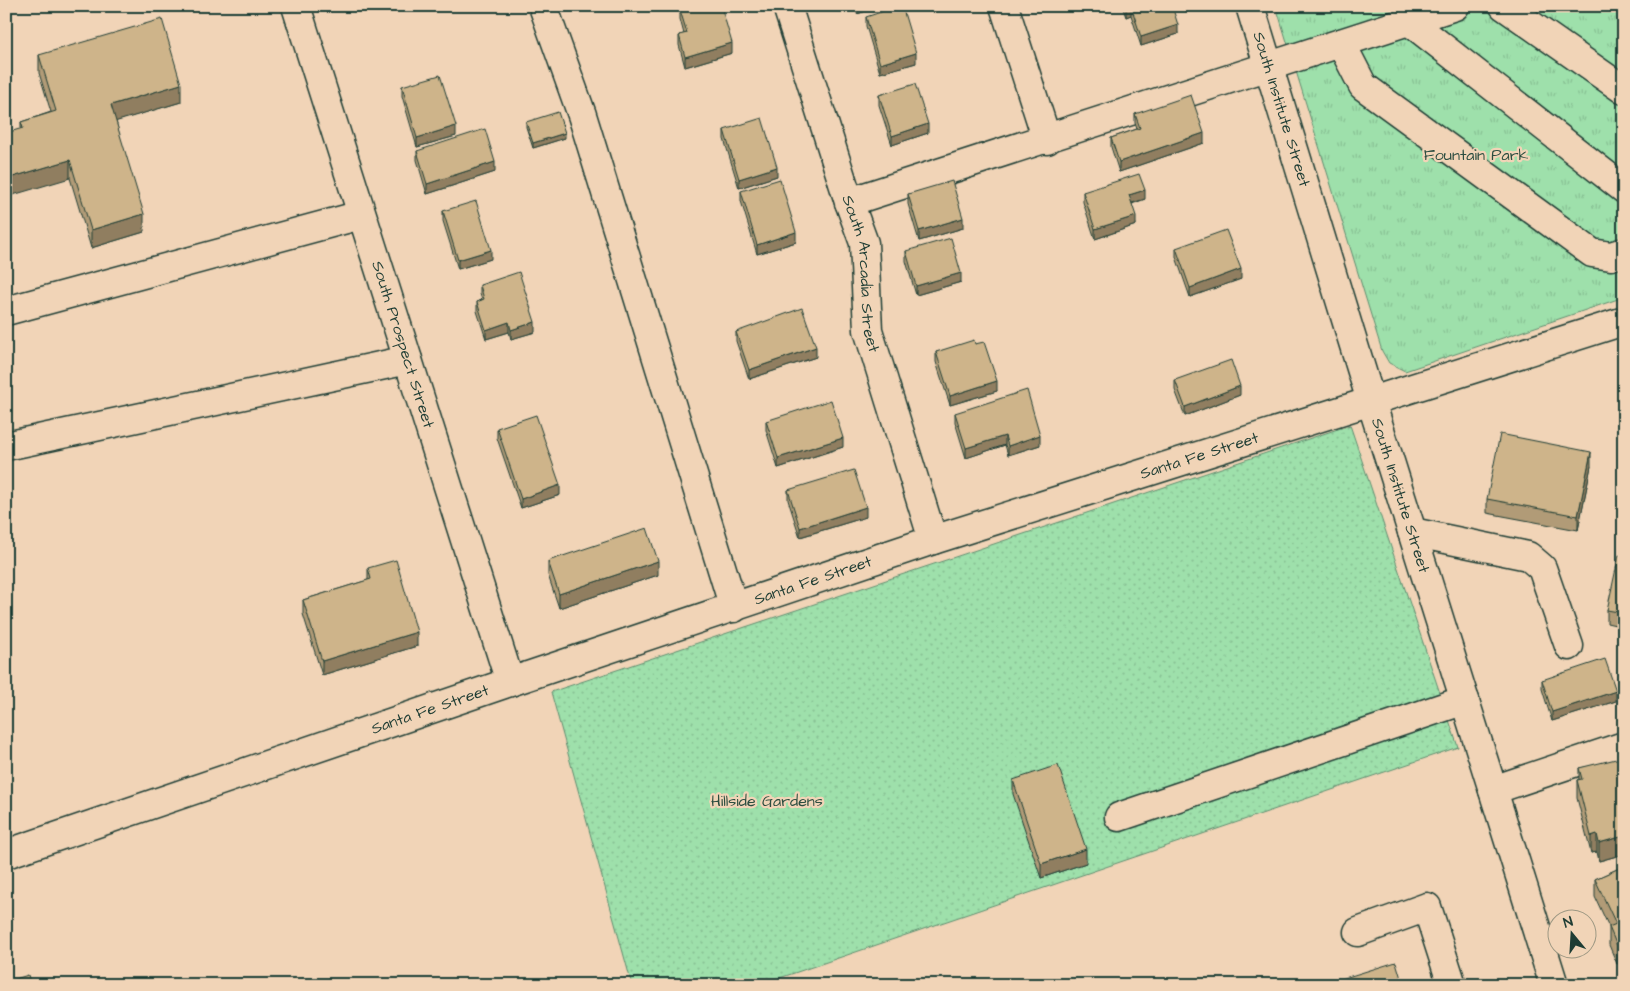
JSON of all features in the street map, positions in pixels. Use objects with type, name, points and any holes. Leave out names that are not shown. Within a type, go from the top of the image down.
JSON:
[{"type":"street","name":"South Prospect Street","points":[[296,6],[510,682]]},
{"type":"street","points":[[544,6],[582,115],[734,608]]},
{"type":"street","name":"South Arcadia Street","points":[[787,6],[849,202],[864,242],[868,330],[933,540]]},
{"type":"street","points":[[1004,6],[1046,140]]},
{"type":"street","name":"South Institute Street","points":[[1250,6],[1371,402],[1554,985]]},
{"type":"street","points":[[849,202],[1046,140],[1455,6]]},
{"type":"street","points":[[1504,6],[1624,90]]},
{"type":"street","points":[[1409,21],[1624,189]]},
{"type":"street","points":[[1341,43],[1363,86],[1592,253],[1611,256],[1624,252]]},
{"type":"street","points":[[6,311],[362,215]]},
{"type":"street","name":"Santa Fe Street","points":[[6,854],[933,540],[1624,321]]},
{"type":"street","points":[[6,446],[408,360]]},
{"type":"street","points":[[1412,532],[1528,556],[1542,568],[1570,646]]},
{"type":"street","points":[[1119,817],[1465,700]]},
{"type":"street","points":[[1493,790],[1624,746]]},
{"type":"street","points":[[1358,932],[1427,907],[1452,985]]},
{"type":"green space","name":"Fountain Park","points":[[1276,6],[1624,6],[1624,297],[1405,371],[1389,363],[1382,351]]},
{"type":"green space","name":"Hillside Gardens","points":[[1350,425],[1458,747],[759,985],[632,985],[551,692]]},
{"type":"building","points":[[692,6],[721,6],[732,43],[685,57],[679,35],[687,33],[680,10]]},
{"type":"building","points":[[902,6],[916,53],[880,64],[866,17]]},
{"type":"building","points":[[1131,6],[1172,6],[1178,25],[1141,37]]},
{"type":"building","points":[[162,19],[181,84],[111,105],[144,214],[91,230],[70,160],[6,179],[6,133],[23,128],[21,122],[56,111],[39,55]]},
{"type":"building","points":[[440,75],[456,126],[417,138],[402,86]]},
{"type":"building","points":[[915,84],[928,124],[892,136],[879,95]]},
{"type":"building","points":[[1191,95],[1204,133],[1119,162],[1111,138],[1140,128],[1135,114]]},
{"type":"building","points":[[558,112],[565,133],[533,143],[526,122]]},
{"type":"building","points":[[762,118],[777,167],[739,179],[724,130]]},
{"type":"building","points":[[485,129],[495,162],[427,184],[417,151]]},
{"type":"building","points":[[1139,174],[1145,190],[1129,195],[1136,216],[1095,229],[1083,192]]},
{"type":"building","points":[[780,179],[796,232],[757,245],[741,191]]},
{"type":"building","points":[[952,181],[963,218],[919,231],[908,194]]},
{"type":"building","points":[[476,201],[491,250],[458,260],[443,211]]},
{"type":"building","points":[[1226,230],[1241,269],[1190,288],[1176,248]]},
{"type":"building","points":[[951,238],[961,273],[916,286],[906,251]]},
{"type":"building","points":[[519,272],[535,322],[511,330],[509,322],[486,330],[477,302],[484,299],[480,285]]},
{"type":"building","points":[[802,308],[816,347],[749,370],[736,332]]},
{"type":"building","points":[[974,340],[975,344],[984,342],[997,381],[950,396],[936,352]]},
{"type":"building","points":[[1231,360],[1240,386],[1185,407],[1175,380]]},
{"type":"building","points":[[1027,390],[1040,435],[1008,446],[1005,436],[966,448],[955,413]]},
{"type":"building","points":[[831,400],[843,438],[778,458],[766,421]]},
{"type":"building","points":[[536,415],[560,485],[521,499],[497,428]]},
{"type":"building","points":[[1500,434],[1591,452],[1578,516],[1487,499]]},
{"type":"building","points":[[854,470],[866,507],[800,528],[788,490]]},
{"type":"building","points":[[647,528],[658,561],[559,594],[548,561]]},
{"type":"building","points":[[1619,555],[1624,556],[1624,613],[1607,610]]},
{"type":"building","points":[[396,560],[417,632],[322,661],[303,600],[371,579],[368,568]]},
{"type":"building","points":[[1605,659],[1616,691],[1552,712],[1542,680]]},
{"type":"building","points":[[1620,758],[1621,762],[1624,761],[1624,836],[1599,843],[1597,834],[1591,836],[1577,780],[1582,779],[1579,768]]},
{"type":"building","points":[[1058,765],[1086,849],[1041,864],[1013,780]]},
{"type":"building","points":[[1624,866],[1624,943],[1617,946],[1609,927],[1616,924],[1595,879]]},
{"type":"building","points":[[1396,962],[1403,985],[1322,985]]},
{"type":"building","points":[[28,975],[31,985],[6,985],[6,982]]}]
